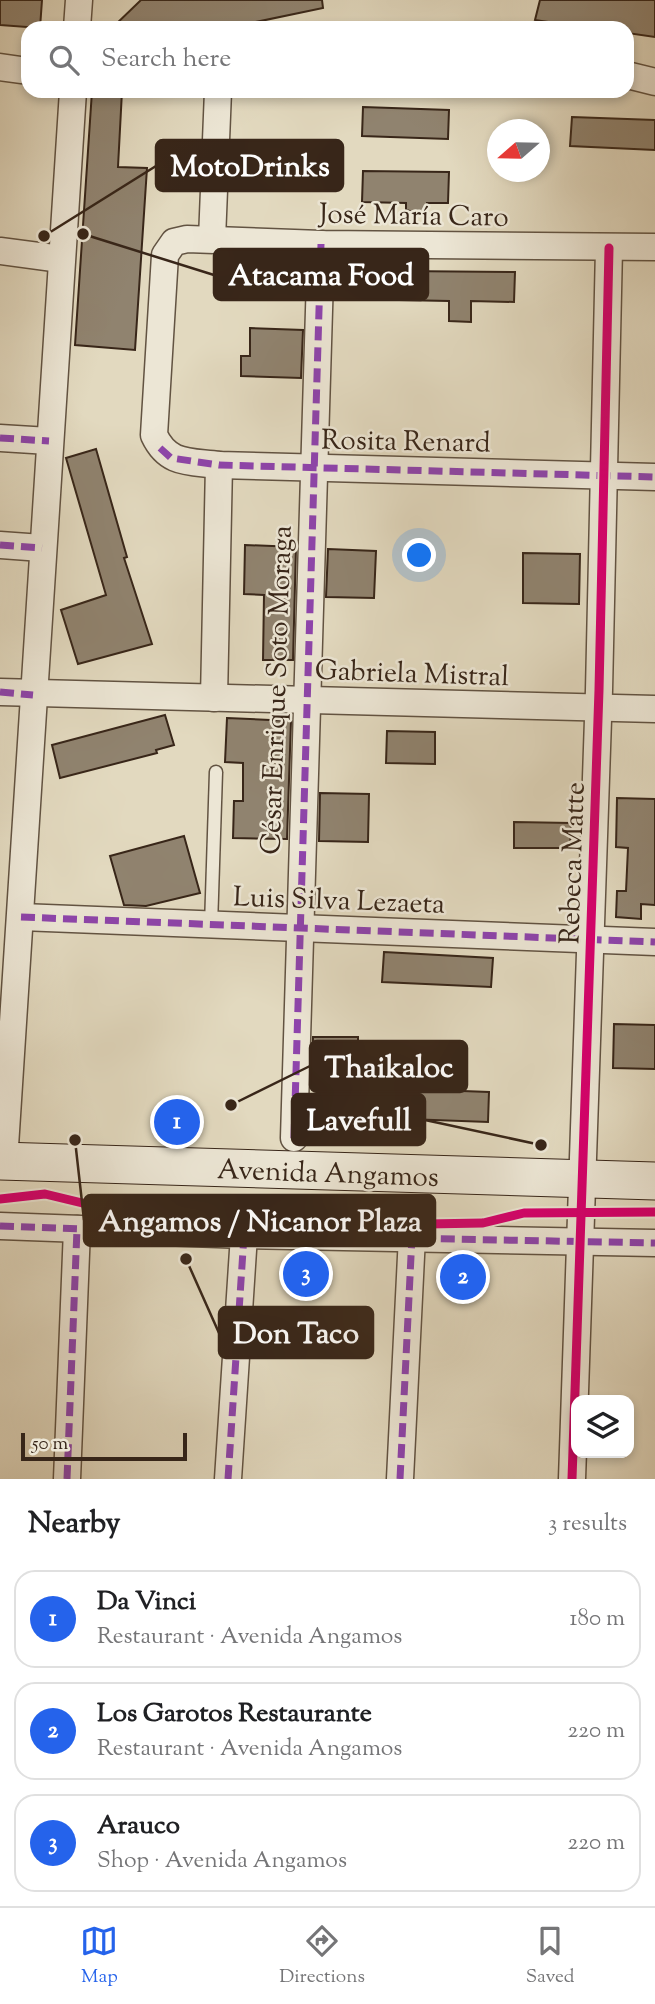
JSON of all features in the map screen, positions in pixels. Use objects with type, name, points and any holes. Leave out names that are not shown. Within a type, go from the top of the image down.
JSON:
[{"type":"main road","name":"Avenida Angamos","points":[[2,1162],[655,1181]]},
{"type":"street","points":[[78,21],[79,0]]},
{"type":"street","points":[[0,67],[21,70]]},
{"type":"street","points":[[634,77],[655,82]]},
{"type":"street","points":[[2,1162],[21,917],[41,548],[72,98]]},
{"type":"street","points":[[212,239],[218,98]]},
{"type":"street","name":"José María Caro","points":[[160,448],[154,435],[165,255],[174,242],[212,239],[321,244],[655,247]]},
{"type":"street","name":"César Enrique Soto Moraga","points":[[294,1138],[305,700],[321,244]]},
{"type":"street","name":"Rebeca Matte","points":[[572,1479],[591,940],[610,248]]},
{"type":"street","points":[[0,251],[61,259]]},
{"type":"street","points":[[0,438],[49,441]]},
{"type":"street","name":"Rosita Renard","points":[[160,448],[171,458],[219,465],[655,477]]},
{"type":"street","points":[[214,698],[219,465]]},
{"type":"street","points":[[0,545],[41,548]]},
{"type":"street","name":"Gabriela Mistral","points":[[0,692],[33,695],[655,709]]},
{"type":"street","name":"Luis Silva Lezaeta","points":[[21,917],[655,942]]},
{"type":"street","points":[[0,1226],[244,1235],[412,1236],[655,1243]]},
{"type":"street","points":[[67,1479],[77,1229]]},
{"type":"street","points":[[228,1479],[244,1235]]},
{"type":"street","points":[[400,1479],[412,1236]]},
{"type":"lane","points":[[211,926],[216,772]]},
{"type":"building","points":[[0,0],[42,0],[40,21],[21,21],[21,27],[0,25]]},
{"type":"building","points":[[141,0],[322,0],[323,8],[261,21],[119,21]]},
{"type":"building","points":[[540,0],[655,0],[655,37],[634,34],[634,21],[535,20]]},
{"type":"building","points":[[92,98],[122,98],[118,167],[147,168],[135,350],[75,345]]},
{"type":"building","points":[[363,107],[449,110],[448,139],[362,136]]},
{"type":"building","points":[[572,117],[655,120],[655,150],[570,146]]},
{"type":"building","points":[[363,171],[449,172],[448,203],[427,203],[427,210],[417,213],[406,210],[406,203],[362,202]]},
{"type":"building","points":[[400,271],[515,272],[514,302],[471,301],[471,322],[449,321],[449,301],[400,300]]},
{"type":"building","points":[[250,328],[303,330],[301,378],[241,376],[241,356],[250,356]]},
{"type":"building","points":[[96,449],[127,557],[124,558],[152,644],[78,664],[61,610],[106,595],[66,458]]},
{"type":"building","points":[[245,545],[296,547],[293,660],[263,660],[264,595],[244,594]]},
{"type":"building","points":[[328,549],[376,551],[374,598],[326,597]]},
{"type":"building","points":[[523,553],[580,554],[579,604],[523,603]]},
{"type":"building","points":[[165,715],[174,745],[156,750],[157,753],[60,778],[52,745]]},
{"type":"building","points":[[227,718],[291,721],[287,839],[233,838],[234,801],[243,801],[243,763],[225,762]]},
{"type":"building","points":[[387,731],[435,732],[435,764],[386,763]]},
{"type":"building","points":[[320,793],[369,794],[368,842],[319,841]]},
{"type":"building","points":[[617,798],[655,799],[655,905],[641,904],[641,919],[616,917],[617,891],[626,891],[628,848],[616,847]]},
{"type":"building","points":[[514,822],[571,823],[570,848],[514,848]]},
{"type":"building","points":[[184,836],[200,893],[146,906],[124,905],[110,856]]},
{"type":"building","points":[[384,952],[493,958],[491,987],[382,982]]},
{"type":"building","points":[[614,1024],[655,1025],[655,1069],[613,1068]]},
{"type":"building","points":[[313,1037],[358,1037],[358,1060],[342,1059],[342,1067],[312,1067]]},
{"type":"building","points":[[381,1088],[489,1092],[488,1122],[380,1118]]},
{"type":"marked path","points":[[294,1138],[321,244]]},
{"type":"marked path","points":[[0,438],[49,441]]},
{"type":"marked path","points":[[160,448],[171,458],[219,465],[655,477]]},
{"type":"marked path","points":[[0,545],[42,548]]},
{"type":"marked path","points":[[0,692],[33,695]]},
{"type":"marked path","points":[[21,917],[655,942]]},
{"type":"marked path","points":[[0,1226],[244,1235],[655,1243]]},
{"type":"marked path","points":[[67,1479],[77,1229]]},
{"type":"marked path","points":[[228,1479],[244,1235]]},
{"type":"marked path","points":[[400,1479],[412,1236]]},
{"type":"cycle path","points":[[572,1479],[599,690],[609,248]]},
{"type":"cycle path","points":[[0,1199],[45,1194],[128,1214],[176,1218],[274,1202],[334,1219],[427,1224],[483,1223],[524,1213],[655,1212]]},
{"type":"place","name":"Atacama Food","points":[[83,234]]},
{"type":"place","name":"MotoDrinks","points":[[44,236]]},
{"type":"place","name":"Thaikaloc","points":[[231,1105]]},
{"type":"place","name":"Da Vinci","points":[[177,1122]]},
{"type":"place","name":"Angamos / Nicanor Plaza","points":[[75,1140]]},
{"type":"place","name":"Lavefull","points":[[541,1145]]},
{"type":"place","name":"Don Taco","points":[[186,1259]]},
{"type":"place","name":"Arauco","points":[[306,1274]]},
{"type":"place","name":"Los Garotos Restaurante","points":[[463,1277]]}]
